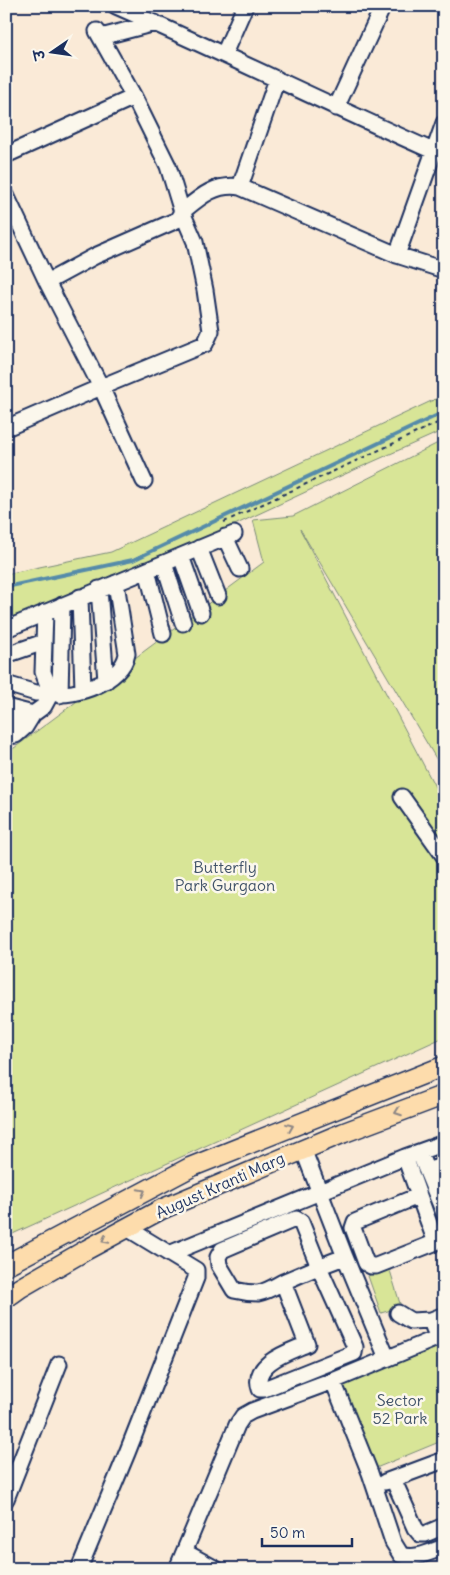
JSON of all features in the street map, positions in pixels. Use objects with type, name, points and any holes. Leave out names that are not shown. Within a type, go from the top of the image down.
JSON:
[{"type":"main road","name":"August Kranti Marg","points":[[6,1265],[191,1167],[444,1066]]},
{"type":"main road","name":"August Kranti Marg","points":[[6,1298],[20,1288],[162,1209],[303,1149],[444,1095]]},
{"type":"street","points":[[116,6],[433,151]]},
{"type":"street","points":[[224,54],[245,6]]},
{"type":"street","points":[[336,108],[383,6]]},
{"type":"street","points":[[6,428],[205,344],[211,331],[195,242],[182,212],[168,166],[134,97],[99,34],[155,24]]},
{"type":"street","points":[[240,187],[277,79]]},
{"type":"street","points":[[6,155],[134,97]]},
{"type":"street","points":[[397,255],[444,123]]},
{"type":"street","points":[[47,282],[95,256],[177,220],[182,212],[197,200],[212,190],[228,185],[240,187],[397,255],[444,270]]},
{"type":"street","points":[[6,195],[47,282],[101,387],[144,481]]},
{"type":"street","points":[[6,629],[181,556],[199,548],[225,532],[240,569]]},
{"type":"street","points":[[199,548],[218,596]]},
{"type":"street","points":[[181,556],[201,613]]},
{"type":"street","points":[[164,563],[183,623]]},
{"type":"street","points":[[147,570],[163,634]]},
{"type":"street","points":[[6,684],[36,693],[56,694],[83,690],[106,682],[124,664],[127,654],[116,583]]},
{"type":"street","points":[[99,590],[106,682]]},
{"type":"street","points":[[80,597],[83,690]]},
{"type":"street","points":[[6,736],[16,735],[56,694],[62,605]]},
{"type":"street","points":[[45,612],[39,644],[43,672],[56,694]]},
{"type":"street","points":[[23,621],[39,644]]},
{"type":"street","points":[[6,655],[39,644]]},
{"type":"street","points":[[6,706],[29,721]]},
{"type":"street","points":[[6,722],[29,721]]},
{"type":"street","points":[[402,797],[444,856]]},
{"type":"street","points":[[169,1254],[405,1157],[444,1143]]},
{"type":"street","points":[[303,1149],[387,1358]]},
{"type":"street","points":[[419,1152],[444,1213]]},
{"type":"street","points":[[405,1157],[435,1240],[434,1244],[376,1266],[366,1263],[353,1228],[355,1222],[418,1196]]},
{"type":"street","points":[[427,1171],[444,1165]]},
{"type":"street","points":[[307,1344],[280,1356],[263,1367],[259,1376],[259,1389],[264,1389],[354,1353],[355,1350],[355,1347],[319,1267],[301,1222],[296,1219],[222,1250],[218,1258],[219,1265],[234,1290],[259,1293],[283,1282],[319,1267],[345,1257]]},
{"type":"street","points":[[79,1569],[196,1278],[196,1270],[127,1228]]},
{"type":"street","points":[[283,1282],[317,1368]]},
{"type":"street","points":[[178,1569],[237,1425],[244,1416],[252,1411],[333,1381],[440,1336],[437,1318],[411,1321],[398,1313]]},
{"type":"street","points":[[6,1499],[59,1364]]},
{"type":"street","points":[[333,1381],[370,1473],[393,1542],[401,1555],[415,1556],[444,1547]]},
{"type":"street","points":[[374,1487],[444,1460]]},
{"type":"street","points":[[393,1479],[415,1528],[420,1534],[425,1534],[444,1526]]},
{"type":"street","points":[[185,1552],[216,1569]]},
{"type":"path","points":[[225,532],[444,420]]},
{"type":"green space","points":[[444,395],[444,430],[140,569],[6,624],[6,574],[111,552]]},
{"type":"green space","name":"Butterfly Park Gurgaon","points":[[444,440],[444,772],[300,529],[444,804],[444,1037],[6,1237],[6,754],[264,562],[253,520],[293,516]]},
{"type":"green space","points":[[389,1267],[401,1307],[381,1313],[368,1276]]},
{"type":"green space","name":"Sector 52 Park","points":[[444,1345],[444,1440],[376,1468],[343,1385]]},
{"type":"waterway","points":[[6,587],[133,560],[444,412]]}]
